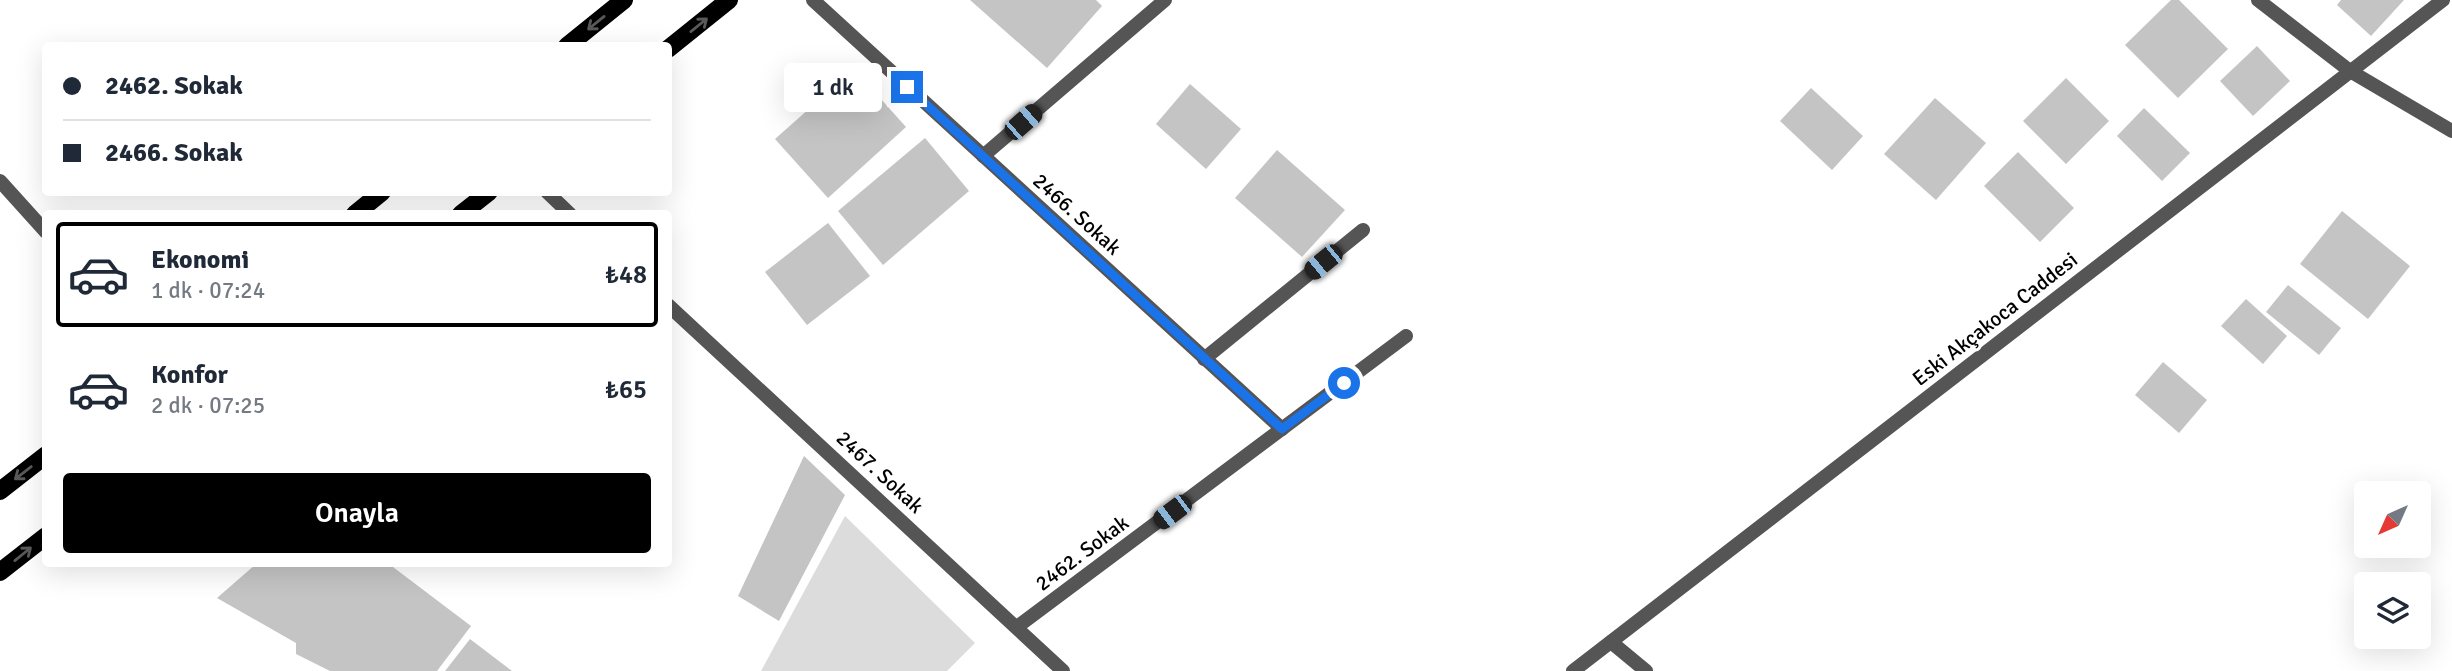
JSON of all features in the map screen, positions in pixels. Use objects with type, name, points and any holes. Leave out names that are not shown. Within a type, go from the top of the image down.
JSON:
[{"type":"main road","points":[[572,42],[624,0]]},
{"type":"main road","points":[[672,46],[729,0]]},
{"type":"main road","points":[[360,210],[377,196]]},
{"type":"main road","points":[[466,210],[484,196]]},
{"type":"main road","points":[[0,491],[42,458]]},
{"type":"main road","points":[[0,572],[42,539]]},
{"type":"street","name":"2466. Sokak","points":[[813,0],[1282,429]]},
{"type":"street","points":[[983,156],[1165,0]]},
{"type":"street","points":[[2258,0],[2350,71],[2452,131]]},
{"type":"street","name":"Eski Akçakoca Caddesi","points":[[1573,671],[2442,0]]},
{"type":"street","points":[[0,181],[42,228]]},
{"type":"street","points":[[551,196],[566,210]]},
{"type":"street","points":[[1204,359],[1363,229]]},
{"type":"street","name":"2467. Sokak","points":[[672,309],[1063,671]]},
{"type":"street","name":"2462. Sokak","points":[[1017,627],[1406,336]]},
{"type":"street","points":[[1611,642],[1646,671]]},
{"type":"shaded area","points":[[845,516],[975,643],[947,671],[761,671]]},
{"type":"building","points":[[970,0],[1096,0],[1102,6],[1047,68]]},
{"type":"building","points":[[2171,0],[2179,0],[2228,49],[2178,98],[2125,45]]},
{"type":"building","points":[[2341,0],[2404,0],[2371,36],[2337,5]]},
{"type":"building","points":[[2257,46],[2290,81],[2253,116],[2220,81]]},
{"type":"building","points":[[854,69],[906,127],[828,198],[775,139]]},
{"type":"building","points":[[2066,78],[2109,121],[2066,164],[2023,121]]},
{"type":"building","points":[[1190,84],[1241,129],[1206,169],[1156,124]]},
{"type":"building","points":[[1811,88],[1863,136],[1832,170],[1780,121]]},
{"type":"building","points":[[1935,98],[1986,143],[1936,200],[1884,154]]},
{"type":"building","points":[[2144,108],[2190,153],[2162,181],[2117,136]]},
{"type":"building","points":[[925,138],[969,191],[883,265],[838,211]]},
{"type":"building","points":[[1277,150],[1345,210],[1302,257],[1235,198]]},
{"type":"building","points":[[2018,152],[2074,208],[2040,242],[1984,186]]},
{"type":"building","points":[[2342,211],[2410,266],[2368,319],[2300,264]]},
{"type":"building","points":[[828,223],[870,276],[807,325],[765,272]]},
{"type":"building","points":[[2288,285],[2341,328],[2319,355],[2266,312]]},
{"type":"building","points":[[2246,299],[2287,336],[2263,364],[2221,326]]},
{"type":"building","points":[[2163,362],[2207,400],[2179,433],[2135,395]]},
{"type":"building","points":[[804,456],[845,495],[779,621],[738,596]]},
{"type":"building","points":[[253,567],[393,567],[471,626],[437,671],[330,671],[296,654],[296,643],[217,598]]},
{"type":"building","points":[[470,639],[512,671],[445,671]]},
{"type":"route","points":[[907,87],[1282,429],[1344,383]]}]
